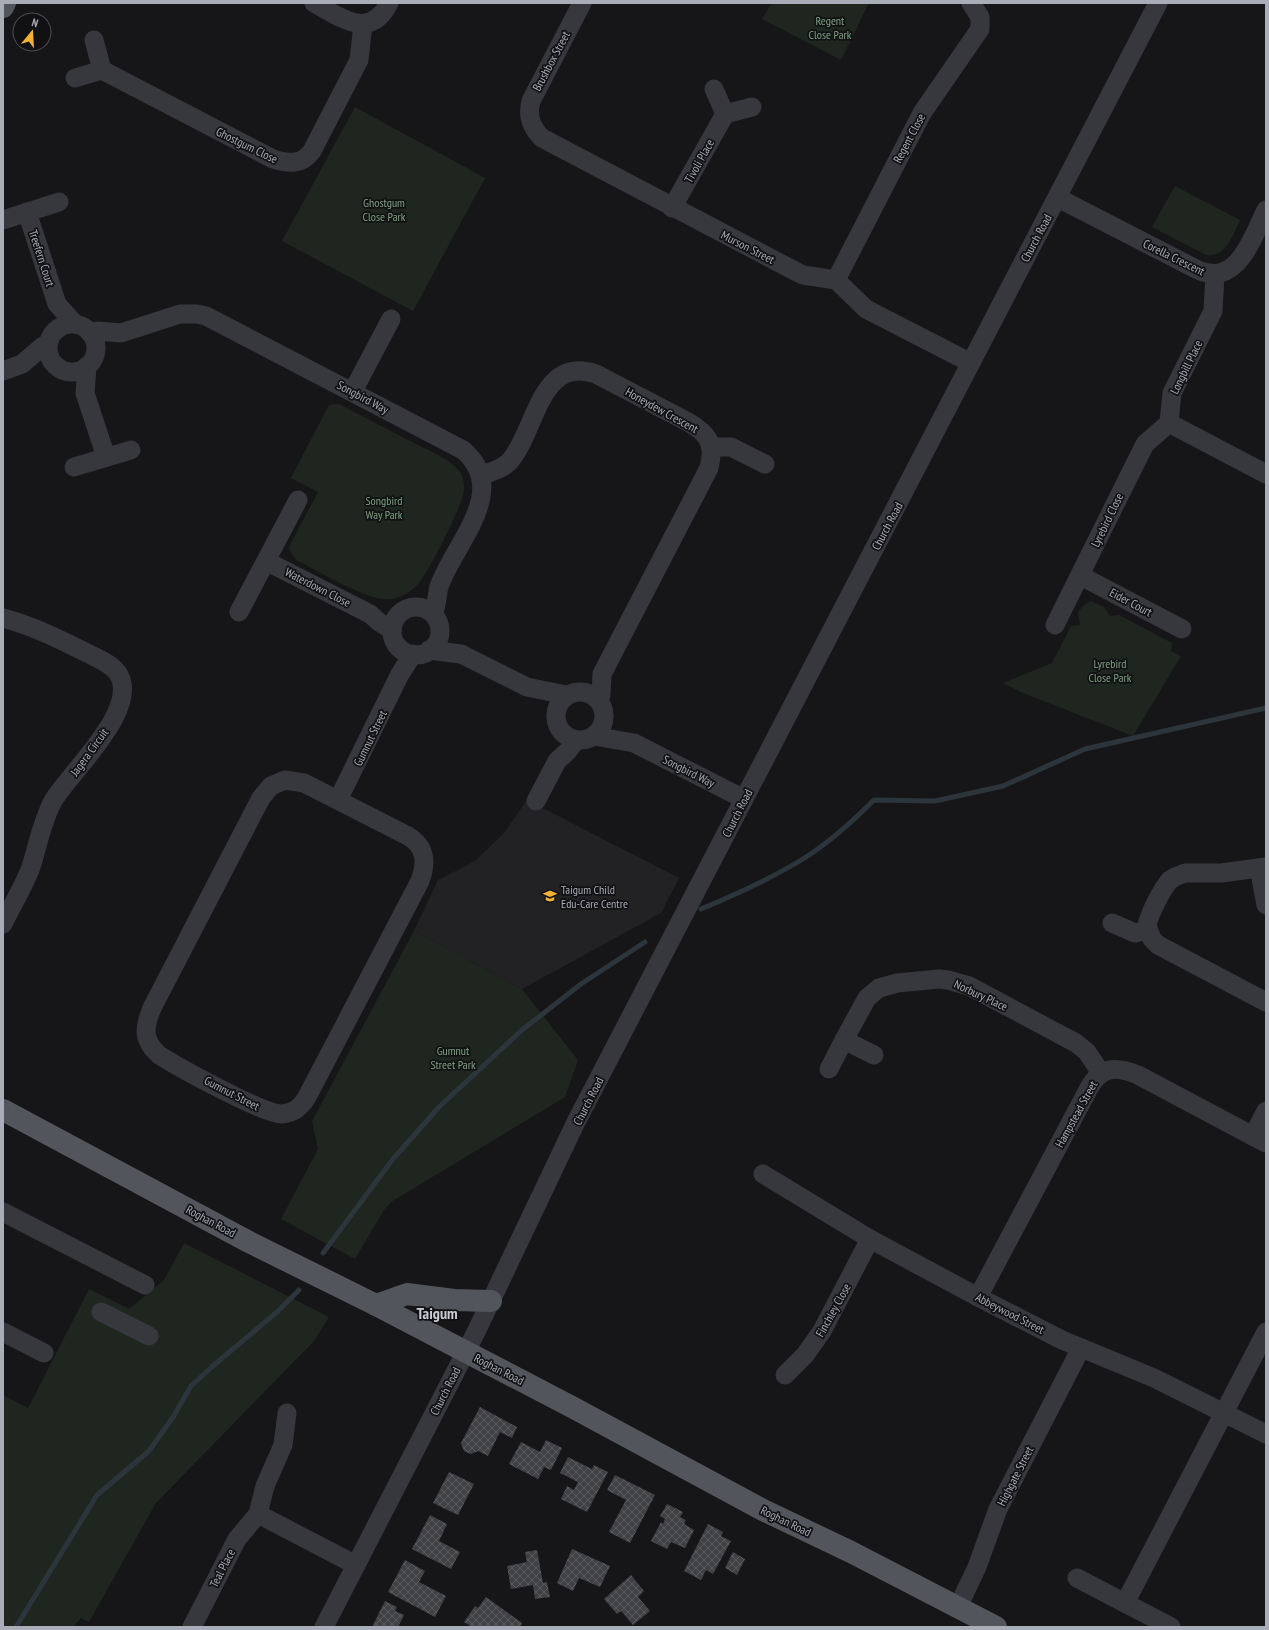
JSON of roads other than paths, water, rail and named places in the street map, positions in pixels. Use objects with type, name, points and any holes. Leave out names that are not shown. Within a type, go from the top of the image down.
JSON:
[{"type":"main road","points":[[3,7],[5,3]]},
{"type":"main road","name":"Roghan Road","points":[[3,1110],[242,1238],[376,1305],[763,1510],[851,1552],[996,1627]]},
{"type":"main road","points":[[376,1305],[407,1294],[454,1300],[491,1301]]},
{"type":"street","points":[[314,3],[345,19],[363,24],[378,19],[389,3]]},
{"type":"street","name":"Brushbox Street","points":[[530,120],[529,108],[534,94],[582,3]]},
{"type":"street","name":"Regent Close","points":[[836,280],[922,113],[978,34],[981,21],[978,12],[971,3]]},
{"type":"street","name":"Church Road","points":[[324,1627],[491,1301],[576,1122],[1058,198],[1158,3]]},
{"type":"street","name":"Ghostgum Close","points":[[102,70],[273,159],[296,163],[308,156],[312,151],[356,66],[362,50],[363,24]]},
{"type":"street","points":[[75,78],[102,70],[94,40]]},
{"type":"street","points":[[714,89],[725,114],[752,107]]},
{"type":"street","name":"Tivoli Place","points":[[672,208],[725,114]]},
{"type":"street","name":"Murson Street","points":[[530,120],[536,132],[549,143],[672,208],[799,273],[836,280]]},
{"type":"street","name":"Corella Crescent","points":[[1058,198],[1198,270],[1215,275],[1229,270],[1238,263],[1266,210]]},
{"type":"street","points":[[3,220],[59,202]]},
{"type":"street","name":"Treefern Court","points":[[27,212],[57,304],[55,320],[68,332]]},
{"type":"street","name":"Longbill Place","points":[[1169,423],[1171,416],[1169,403],[1172,393],[1213,311],[1215,275]]},
{"type":"street","points":[[836,280],[859,304],[870,311],[971,363]]},
{"type":"street","name":"Songbird Way","points":[[91,359],[121,333],[180,314],[197,314],[213,319],[353,391],[463,450],[475,461],[482,476],[483,490],[480,504],[440,585],[424,600],[427,611]]},
{"type":"street","points":[[353,391],[391,319]]},
{"type":"street","name":"Songbird Way","points":[[68,332],[98,331],[121,333]]},
{"type":"street","points":[[68,332],[48,351],[85,393],[106,457]]},
{"type":"street","points":[[3,371],[22,364],[43,346],[68,332],[94,338],[85,393]]},
{"type":"street","points":[[22,364],[81,369],[91,359]]},
{"type":"street","name":"Honeydew Crescent","points":[[482,476],[499,469],[511,459],[552,383],[563,374],[580,370],[596,374],[697,428],[707,437],[712,447]]},
{"type":"street","points":[[1169,423],[1266,474]]},
{"type":"street","name":"Lyrebird Close","points":[[1055,625],[1081,576],[1145,444],[1169,423]]},
{"type":"street","points":[[536,801],[557,761],[568,752],[578,736],[603,724],[588,701],[588,684],[602,674],[706,474],[711,460],[712,447],[731,447],[766,464]]},
{"type":"street","points":[[74,467],[131,450]]},
{"type":"street","points":[[239,612],[298,500]]},
{"type":"street","name":"Waterdown Close","points":[[266,561],[370,614],[379,622],[395,623]]},
{"type":"street","name":"Eider Court","points":[[1081,576],[1182,629]]},
{"type":"street","points":[[407,608],[427,611],[439,626],[440,632],[438,639],[415,652],[393,638],[395,623],[407,608]]},
{"type":"street","name":"Jagera Circuit","points":[[3,618],[36,628],[105,662],[117,672],[121,679],[123,692],[120,704],[102,737],[53,800],[30,868],[3,924]]},
{"type":"street","name":"Songbird Way","points":[[440,632],[454,643],[461,654]]},
{"type":"street","name":"Songbird Way","points":[[415,652],[461,654],[526,687],[588,701],[614,722],[634,743],[744,799]]},
{"type":"street","name":"Gumnut Street","points":[[338,800],[400,674],[415,652]]},
{"type":"street","name":"Songbird Way","points":[[526,687],[556,714]]},
{"type":"street","points":[[578,736],[558,727],[556,714],[557,706],[588,701]]},
{"type":"street","name":"Songbird Way","points":[[578,736],[634,743]]},
{"type":"street","name":"Gumnut Street","points":[[285,780],[296,781],[338,800],[414,840],[423,852],[425,865],[420,881],[304,1103],[294,1111],[275,1113],[254,1105],[159,1055],[148,1043],[146,1026],[152,1008],[266,791],[278,782],[285,780]]},
{"type":"street","points":[[1266,906],[1262,867],[1221,873],[1185,873],[1178,875],[1166,885],[1148,921],[1148,930],[1152,939],[1169,951],[1266,1002]]},
{"type":"street","points":[[1112,922],[1135,933],[1148,930]]},
{"type":"street","name":"Norbury Place","points":[[829,1069],[867,998],[879,988],[897,983],[948,980],[969,986],[1076,1043],[1087,1052],[1101,1073]]},
{"type":"street","points":[[844,1040],[874,1055]]},
{"type":"street","name":"Hampstead Street","points":[[978,1297],[1088,1088],[1101,1073],[1112,1069],[1120,1069],[1133,1073],[1260,1139]]},
{"type":"street","points":[[1260,1139],[1266,1112]]},
{"type":"street","name":"Abbeywood Street","points":[[764,1174],[870,1239],[978,1297],[1081,1348],[1154,1378],[1266,1434]]},
{"type":"street","points":[[3,1212],[145,1285]]},
{"type":"street","name":"Finchley Close","points":[[785,1375],[804,1355],[822,1331],[870,1239]]},
{"type":"street","points":[[101,1312],[149,1336]]},
{"type":"street","points":[[3,1332],[44,1353]]},
{"type":"street","points":[[1125,1603],[1266,1332]]},
{"type":"street","name":"Highgate Street","points":[[958,1607],[982,1556],[998,1509],[1081,1348]]},
{"type":"street","name":"Teal Place","points":[[192,1627],[237,1539],[258,1514],[265,1486],[284,1445],[287,1413]]},
{"type":"street","points":[[258,1514],[356,1564]]},
{"type":"street","points":[[1077,1578],[1171,1627]]},
{"type":"waterway","points":[[701,909],[755,885],[806,857],[842,830],[874,800],[935,801],[1003,786],[1085,749],[1266,708]]},
{"type":"waterway","points":[[323,1253],[393,1159],[439,1107],[522,1030],[581,984],[645,942]]},
{"type":"waterway","points":[[16,1627],[97,1495],[149,1451],[173,1417],[191,1386],[277,1312],[299,1290]]},
{"type":"place","name":"Taigum Child Edu-Care Centre","points":[[550,896]]},
{"type":"district","name":"Taigum","points":[[437,1313]]},
{"type":"park label","name":"Regent Close Park","points":[[830,27]]},
{"type":"park label","name":"Ghostgum Close Park","points":[[384,209]]},
{"type":"park label","name":"Songbird Way Park","points":[[384,507]]},
{"type":"park label","name":"Lyrebird Close Park","points":[[1110,670]]},
{"type":"park label","name":"Gumnut Street Park","points":[[453,1057]]}]
